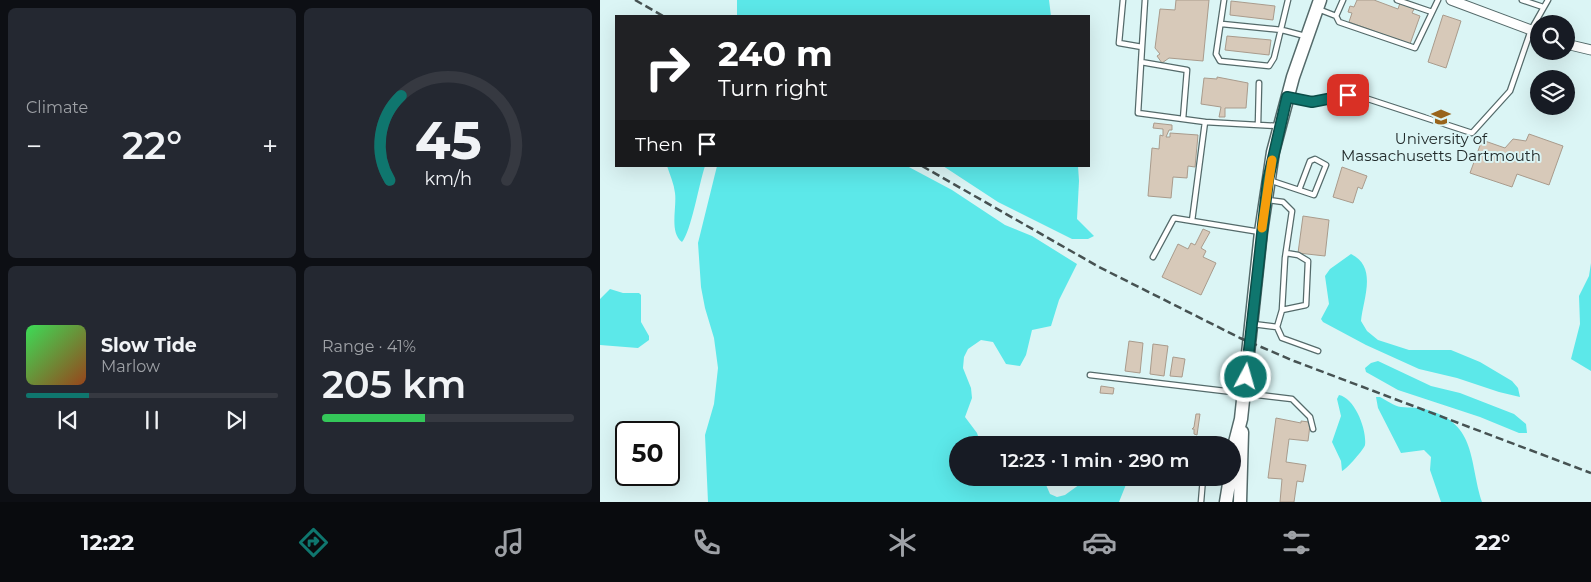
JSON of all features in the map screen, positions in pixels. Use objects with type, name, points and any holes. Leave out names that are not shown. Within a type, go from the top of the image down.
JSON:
[{"type":"main road","points":[[1237,436],[1241,419],[1268,180],[1287,97],[1318,4]]},
{"type":"main road","points":[[1240,502],[1243,452],[1241,419]]},
{"type":"main road","points":[[1226,502],[1229,486]]},
{"type":"street","points":[[1454,0],[1530,30]]},
{"type":"street","points":[[1575,46],[1591,50]]},
{"type":"lane","points":[[1123,0],[1119,43],[1142,47]]},
{"type":"lane","points":[[1144,0],[1138,113],[1204,122],[1279,126]]},
{"type":"lane","points":[[1224,0],[1222,24],[1219,30],[1216,54],[1220,61],[1270,66],[1282,30],[1288,0]]},
{"type":"lane","points":[[1336,16],[1343,0]]},
{"type":"lane","points":[[1397,0],[1432,12]]},
{"type":"lane","points":[[1318,4],[1336,16],[1339,22],[1415,48],[1438,0]]},
{"type":"lane","points":[[1522,0],[1544,7]]},
{"type":"lane","points":[[1541,15],[1548,0]]},
{"type":"lane","points":[[1222,24],[1282,30],[1306,36]]},
{"type":"lane","points":[[1287,97],[1306,102],[1342,95],[1359,96],[1472,133],[1510,91],[1530,44]]},
{"type":"lane","points":[[1141,62],[1187,70],[1183,119]]},
{"type":"lane","points":[[1258,125],[1260,83]]},
{"type":"lane","points":[[1192,221],[1204,122]]},
{"type":"lane","points":[[1268,180],[1309,195],[1316,194],[1326,165],[1325,163],[1315,159],[1310,161],[1299,190]]},
{"type":"lane","points":[[1265,200],[1283,202],[1292,211],[1286,252],[1282,310],[1277,327],[1282,338],[1318,351]]},
{"type":"lane","points":[[1153,257],[1174,218],[1261,232]]},
{"type":"lane","points":[[1282,310],[1306,305],[1308,261],[1298,255],[1286,252]]},
{"type":"lane","points":[[1252,324],[1277,327]]},
{"type":"lane","points":[[1090,375],[1295,400],[1312,420],[1313,430]]},
{"type":"lane","points":[[1202,502],[1203,486]]},
{"type":"shaded area","points":[[737,0],[1049,0],[1051,15],[737,15]]},
{"type":"shaded area","points":[[667,167],[705,167],[689,228],[682,242],[676,233],[673,183]]},
{"type":"shaded area","points":[[717,167],[909,167],[952,190],[1005,225],[1032,236],[1077,264],[1059,300],[1051,326],[1032,330],[1026,355],[1020,366],[1006,364],[993,342],[981,340],[968,349],[964,357],[963,368],[971,388],[972,398],[965,417],[978,436],[949,436],[949,486],[1046,486],[1050,494],[1057,497],[1065,495],[1077,486],[1125,486],[1119,502],[708,502],[705,435],[714,404],[718,368],[714,338],[701,287],[698,243]]},
{"type":"shaded area","points":[[945,167],[1078,167],[1077,219],[1094,236],[1088,239],[1072,239],[998,202]]},
{"type":"shaded area","points":[[1351,254],[1359,260],[1367,275],[1361,321],[1367,331],[1378,340],[1409,350],[1451,350],[1480,362],[1512,381],[1518,388],[1520,397],[1419,369],[1366,345],[1323,322],[1321,319],[1329,304],[1325,276],[1330,269]]},
{"type":"shaded area","points":[[1591,263],[1591,371],[1571,359],[1580,324],[1579,296],[1589,276]]},
{"type":"shaded area","points":[[610,289],[623,293],[639,293],[641,295],[641,322],[649,336],[649,340],[638,348],[600,345],[600,299]]},
{"type":"shaded area","points":[[1378,361],[1431,386],[1460,393],[1514,414],[1526,424],[1527,433],[1519,433],[1480,417],[1398,390],[1366,372],[1365,368],[1371,363]]},
{"type":"shaded area","points":[[1339,395],[1345,397],[1355,408],[1362,423],[1365,439],[1365,445],[1362,450],[1342,471],[1341,461],[1332,442],[1341,416],[1337,399]]},
{"type":"shaded area","points":[[1376,397],[1380,397],[1398,406],[1428,410],[1444,416],[1455,425],[1469,446],[1482,502],[1441,502],[1430,470],[1431,457],[1424,450],[1401,453],[1378,408]]},
{"type":"building","points":[[1176,0],[1209,0],[1203,61],[1169,58],[1162,63],[1157,56],[1160,54],[1155,48],[1160,9],[1175,10]]},
{"type":"building","points":[[1357,0],[1374,0],[1398,9],[1400,3],[1414,9],[1412,13],[1420,16],[1410,44],[1349,22],[1352,13],[1348,12],[1350,6],[1354,7]]},
{"type":"building","points":[[1231,1],[1275,6],[1273,20],[1230,15]]},
{"type":"building","points":[[1443,15],[1461,21],[1446,68],[1428,62]]},
{"type":"building","points":[[1227,36],[1271,40],[1269,55],[1225,50]]},
{"type":"building","points":[[1217,77],[1248,83],[1246,108],[1225,108],[1225,117],[1219,117],[1221,107],[1201,104],[1204,78],[1217,79]]},
{"type":"building","points":[[1154,123],[1172,125],[1172,130],[1169,130],[1166,137],[1170,137],[1170,133],[1198,135],[1195,167],[1188,166],[1187,178],[1173,177],[1171,198],[1148,196],[1152,148],[1159,149],[1160,135],[1163,136],[1163,129],[1153,128]]},
{"type":"building","points":[[1529,134],[1563,146],[1549,185],[1517,174],[1512,187],[1470,173],[1482,140],[1505,148],[1513,139],[1526,141]]},
{"type":"building","points":[[1342,167],[1367,176],[1362,189],[1358,187],[1353,203],[1333,197]]},
{"type":"building","points":[[1303,216],[1329,220],[1325,256],[1298,253]]},
{"type":"building","points":[[1203,229],[1210,232],[1201,248],[1206,251],[1203,257],[1216,263],[1201,295],[1162,277],[1178,244],[1188,249],[1191,243],[1195,245]]},
{"type":"building","points":[[1129,341],[1143,343],[1140,373],[1125,371]]},
{"type":"building","points":[[1153,344],[1168,346],[1164,376],[1150,374]]},
{"type":"building","points":[[1173,357],[1185,359],[1182,377],[1170,376]]},
{"type":"building","points":[[1101,386],[1114,388],[1113,394],[1100,393]]},
{"type":"building","points":[[1196,414],[1200,414],[1197,435],[1194,434],[1194,429],[1192,429]]},
{"type":"building","points":[[1276,418],[1301,423],[1301,421],[1309,422],[1310,425],[1308,441],[1289,439],[1286,462],[1306,465],[1303,482],[1297,481],[1294,502],[1280,502],[1282,479],[1268,478]]},
{"type":"railway","points":[[635,0],[661,15]]},
{"type":"railway","points":[[924,167],[1099,267],[1240,338],[1294,361],[1591,473]]},
{"type":"slow traffic","points":[[1262,228],[1272,160]]},
{"type":"place","name":"University of Massachusetts Dartmouth","points":[[1441,117]]},
{"type":"route","points":[[1246,377],[1268,180],[1287,97],[1312,102],[1348,95]]}]
